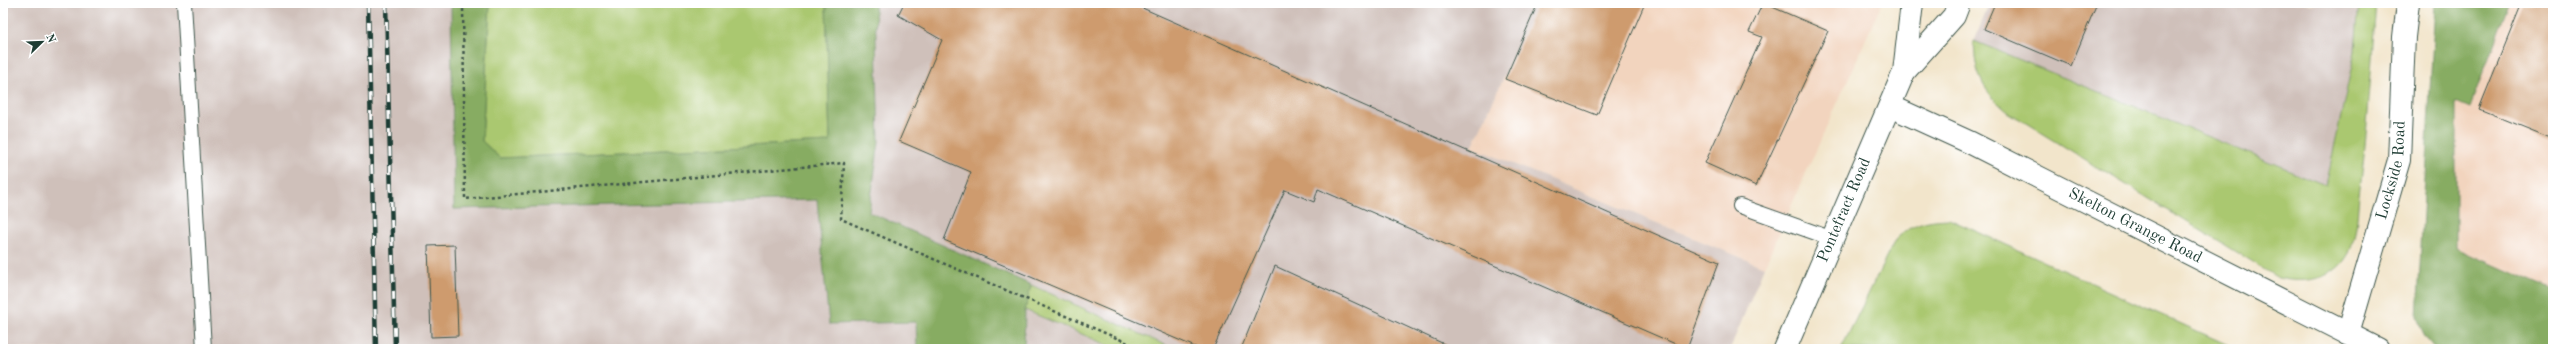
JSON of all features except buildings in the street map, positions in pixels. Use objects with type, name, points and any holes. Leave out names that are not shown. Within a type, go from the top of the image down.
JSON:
[{"type":"street","name":"Pontefract Road","points":[[1785,349],[1904,72],[1912,3]]},
{"type":"street","name":"Pontefract Road","points":[[1904,72],[1954,16],[1959,3]]},
{"type":"street","name":"Lockside Road","points":[[2348,334],[2399,160],[2404,37],[2408,3]]},
{"type":"street","name":"Skelton Grange Road","points":[[1890,106],[1971,143],[2378,349]]},
{"type":"lane","points":[[184,3],[204,349]]},
{"type":"lane","points":[[1740,206],[1833,239]]},
{"type":"path","points":[[463,3],[465,200],[844,163],[841,219],[1142,349]]},
{"type":"shaded area","points":[[3,3],[451,3],[454,209],[817,200],[829,324],[917,322],[917,349],[3,349]]},
{"type":"shaded area","points":[[875,3],[1538,3],[1472,147],[1764,267],[1730,349],[1174,349],[869,212],[879,142]]},
{"type":"shaded area","points":[[1538,3],[1882,3],[1764,267],[1472,147]]},
{"type":"shaded area","points":[[1990,3],[2359,3],[2355,51],[2326,185],[1974,41]]},
{"type":"shaded area","points":[[2509,3],[2553,3],[2553,291],[2456,249],[2456,102],[2470,108]]},
{"type":"shaded area","points":[[1025,310],[1117,349],[1024,349]]},
{"type":"green space","points":[[451,3],[490,3],[482,141],[500,158],[830,142],[826,3],[875,3],[879,142],[869,212],[1031,285],[1025,310],[1024,349],[917,349],[916,322],[829,324],[817,200],[454,209]]},
{"type":"green space","points":[[490,3],[826,3],[830,142],[500,158],[482,141]]},
{"type":"green space","points":[[2359,3],[2376,3],[2365,148],[2355,232],[2352,246],[2343,262],[2328,274],[2309,280],[2288,280],[2278,278],[2008,112],[1986,89],[1978,73],[1976,63],[1974,41],[2326,185],[2355,51]]},
{"type":"green space","points":[[2435,3],[2509,3],[2470,108],[2456,102],[2456,248],[2553,291],[2553,349],[2435,349],[2425,337],[2417,317]]},
{"type":"green space","points":[[1949,219],[2237,349],[1841,349],[1895,240],[1913,226],[1933,220]]},
{"type":"green space","points":[[1031,285],[1174,349],[1117,349],[1025,310]]},
{"type":"railway","points":[[368,3],[376,349]]},
{"type":"railway","points":[[386,3],[395,349]]}]
